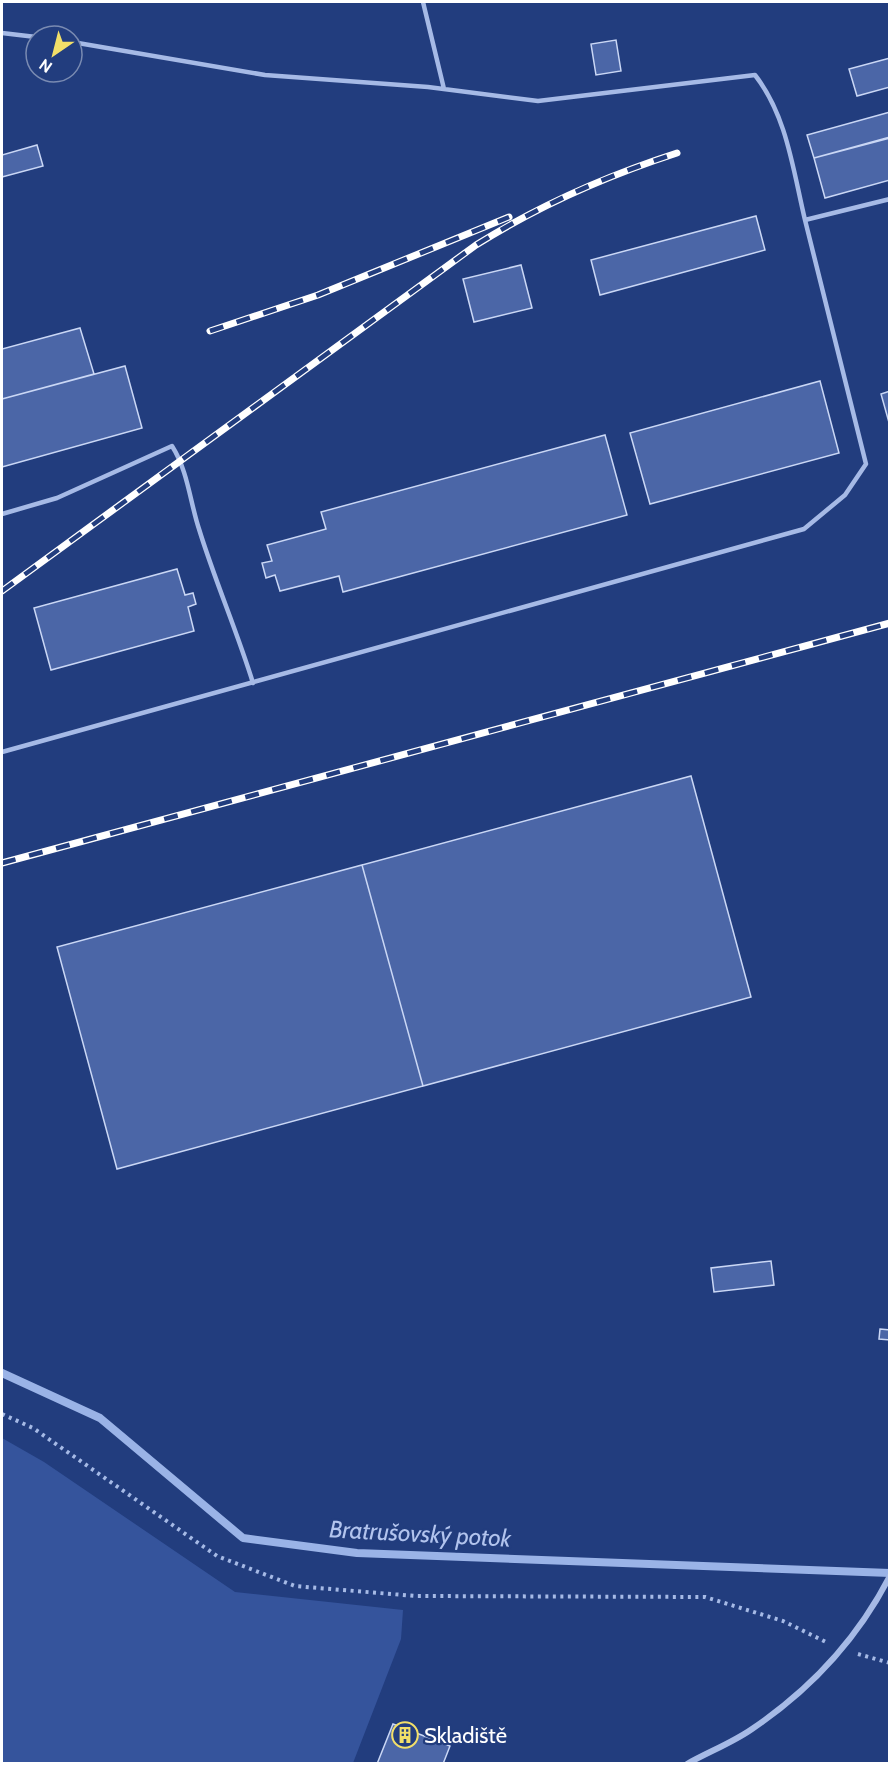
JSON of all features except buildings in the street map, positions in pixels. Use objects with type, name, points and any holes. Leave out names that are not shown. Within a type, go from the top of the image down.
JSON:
[{"type":"street","points":[[687,1764],[751,1730],[802,1690],[842,1650],[878,1599],[890,1576]]},
{"type":"lane","points":[[423,2],[444,89]]},
{"type":"lane","points":[[2,33],[24,36]]},
{"type":"lane","points":[[2,752],[786,536],[804,529],[832,508],[853,485],[866,464],[783,124],[767,91],[755,75],[538,101],[444,89],[265,75],[84,44]]},
{"type":"lane","points":[[805,220],[890,199]]},
{"type":"lane","points":[[2,514],[57,498],[172,446],[180,460],[199,530],[253,683]]},
{"type":"path","points":[[2,1414],[33,1428],[217,1556],[295,1586],[414,1596],[705,1598],[783,1621],[842,1650],[890,1663]]},
{"type":"shaded area","points":[[2,1438],[44,1462],[235,1592],[403,1610],[401,1639],[353,1763],[2,1763]]},
{"type":"waterway","name":"Bratrušovský potok","points":[[2,1373],[100,1418],[243,1538],[357,1553],[890,1573]]},
{"type":"railway","points":[[2,591],[476,245],[524,217],[574,193],[625,171],[677,153]]},
{"type":"railway","points":[[210,331],[318,295],[509,217]]},
{"type":"railway","points":[[2,863],[890,623]]},
{"type":"place","name":"Skladiště","points":[[405,1735]]}]
